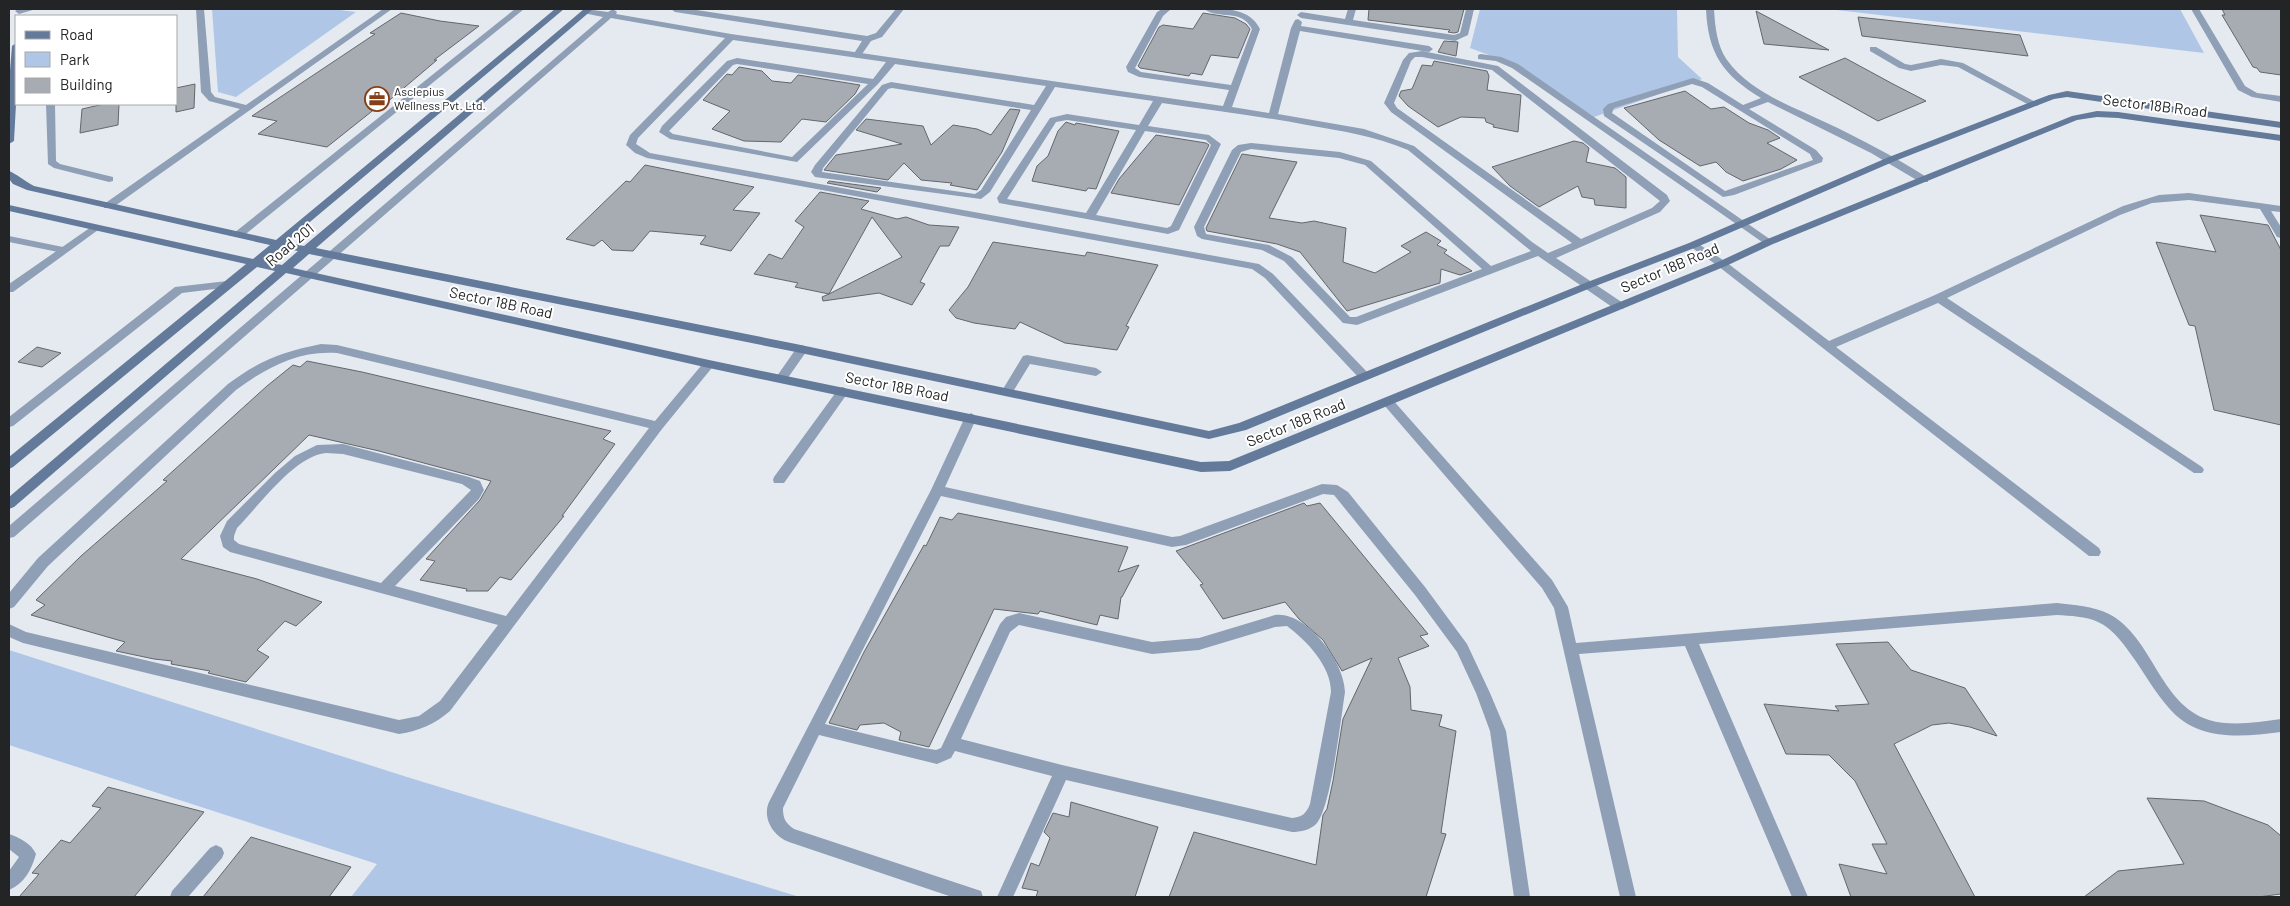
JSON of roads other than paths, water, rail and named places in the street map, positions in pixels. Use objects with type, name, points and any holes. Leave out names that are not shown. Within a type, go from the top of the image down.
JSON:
[{"type":"street","points":[[19,12],[32,9]]},
{"type":"street","points":[[200,9],[206,92],[212,99],[247,108]]},
{"type":"street","points":[[108,206],[388,9]]},
{"type":"street","points":[[238,235],[520,9]]},
{"type":"street","name":"Road 201","points":[[9,464],[278,244],[560,9]]},
{"type":"street","points":[[676,9],[868,40]]},
{"type":"street","points":[[857,55],[868,40],[879,35],[900,9]]},
{"type":"street","points":[[1167,9],[1160,14],[1130,67],[1131,70],[1139,74],[1235,88]]},
{"type":"street","points":[[1208,9],[1243,14],[1254,22],[1255,36],[1228,109]]},
{"type":"street","points":[[1348,22],[1352,9]]},
{"type":"street","points":[[1273,116],[1295,28],[1303,12],[1348,22],[1454,38],[1464,35],[1470,9]]},
{"type":"street","points":[[1710,9],[1712,36],[1723,62],[1744,81],[1770,98],[1892,159],[1924,180]]},
{"type":"street","points":[[2195,9],[2241,88],[2255,95],[2281,99]]},
{"type":"street","points":[[588,10],[613,12],[731,37],[1273,116],[1364,132],[1392,140],[1411,148],[1542,255],[1619,306]]},
{"type":"street","name":"Road 201","points":[[9,504],[588,10]]},
{"type":"street","points":[[9,533],[613,12]]},
{"type":"street","points":[[1295,28],[1498,59],[1515,66],[1769,242]]},
{"type":"street","points":[[731,37],[632,137],[631,145],[647,156],[1255,266],[1269,276],[1364,376]]},
{"type":"street","points":[[1873,49],[1902,66],[1911,68],[1941,62],[1960,65],[2034,104]]},
{"type":"street","points":[[1489,270],[1368,163],[1340,155],[1250,146],[1241,147],[1237,150],[1200,227],[1202,236],[1264,247],[1288,259],[1351,322],[1489,270],[1580,243],[1656,210],[1665,201],[1663,197],[1495,68],[1422,54],[1412,55],[1407,60],[1388,103],[1394,110],[1580,243]]},
{"type":"street","points":[[9,141],[15,60]]},
{"type":"street","points":[[875,82],[737,61],[730,63],[665,128],[664,132],[670,136],[794,160],[875,82],[893,60]]},
{"type":"street","points":[[1693,81],[1705,85],[1742,108],[1813,152],[1818,158],[1817,162],[1730,194],[1723,194],[1609,116],[1607,112],[1611,106],[1693,81]]},
{"type":"street","points":[[1037,108],[891,85],[885,87],[818,167],[816,172],[819,175],[947,193],[977,197],[983,195],[1052,84]]},
{"type":"street","name":"Sector 18B Road","points":[[9,174],[17,182],[31,188],[278,244],[802,349],[1208,435],[1242,427],[1589,285],[1693,245],[1892,159],[2052,97],[2067,94],[2281,125]]},
{"type":"street","points":[[1742,108],[1770,98]]},
{"type":"street","points":[[1089,217],[1159,99]]},
{"type":"street","points":[[50,105],[51,162],[57,166],[108,179]]},
{"type":"street","name":"Sector 18B Road","points":[[9,208],[253,264],[709,364],[971,417],[1201,467],[1230,466],[1722,264],[1769,242],[2075,118],[2097,114],[2281,138]]},
{"type":"street","points":[[1067,117],[1143,128],[1209,138],[1216,144],[1175,228],[1168,231],[1089,217],[1005,202],[1002,198],[1053,120],[1067,117]]},
{"type":"street","points":[[1828,346],[1939,298],[2116,213],[2144,202],[2160,198],[2181,197],[2281,210]]},
{"type":"street","points":[[2264,207],[2281,235]]},
{"type":"street","points":[[9,289],[94,228]]},
{"type":"street","points":[[9,240],[63,250]]},
{"type":"street","points":[[1693,245],[1722,264],[2094,552]]},
{"type":"street","points":[[9,423],[179,290],[227,285]]},
{"type":"street","points":[[1939,298],[2198,470]]},
{"type":"street","points":[[9,603],[43,562],[232,387],[255,370],[294,353],[321,348],[337,349],[658,426]]},
{"type":"street","points":[[781,379],[802,349]]},
{"type":"street","points":[[1007,392],[1027,359],[1096,372]]},
{"type":"street","points":[[9,630],[23,637],[399,727],[417,725],[431,719],[445,706],[507,622],[658,426],[709,364]]},
{"type":"street","points":[[779,480],[842,391]]},
{"type":"street","points":[[1388,402],[1546,584],[1560,607],[1572,650],[1628,897]]},
{"type":"street","points":[[971,417],[937,490],[775,807],[775,820],[780,830],[789,835],[975,897]]},
{"type":"street","points":[[384,589],[474,496],[478,490],[475,484],[343,450],[324,448],[310,452],[296,461],[232,525],[227,536],[228,543],[235,548],[384,589],[507,622]]},
{"type":"street","points":[[937,490],[1172,542],[1181,541],[1322,489],[1337,490],[1343,494],[1420,591],[1462,648],[1478,680],[1498,730],[1522,897]]},
{"type":"street","points":[[1572,650],[2057,609],[2088,612],[2105,618],[2118,628],[2133,644],[2174,703],[2201,724],[2224,730],[2281,726]]},
{"type":"street","points":[[816,728],[924,755],[937,756],[946,753],[1005,628],[1011,621],[1019,620],[1152,648],[1170,649],[1197,646],[1275,621],[1285,620],[1294,624],[1302,632],[1331,666],[1337,678],[1338,692],[1318,804],[1313,816],[1304,824],[1292,825],[1062,772],[951,743]]},
{"type":"street","points":[[1690,641],[1800,897]]},
{"type":"street","points":[[1005,897],[1062,772]]},
{"type":"street","points":[[9,842],[16,844],[28,854],[25,865],[9,882]]},
{"type":"street","points":[[178,897],[216,853]]},
{"type":"place","name":"Asclepius Wellness Pvt. Ltd.","points":[[377,99]]}]
